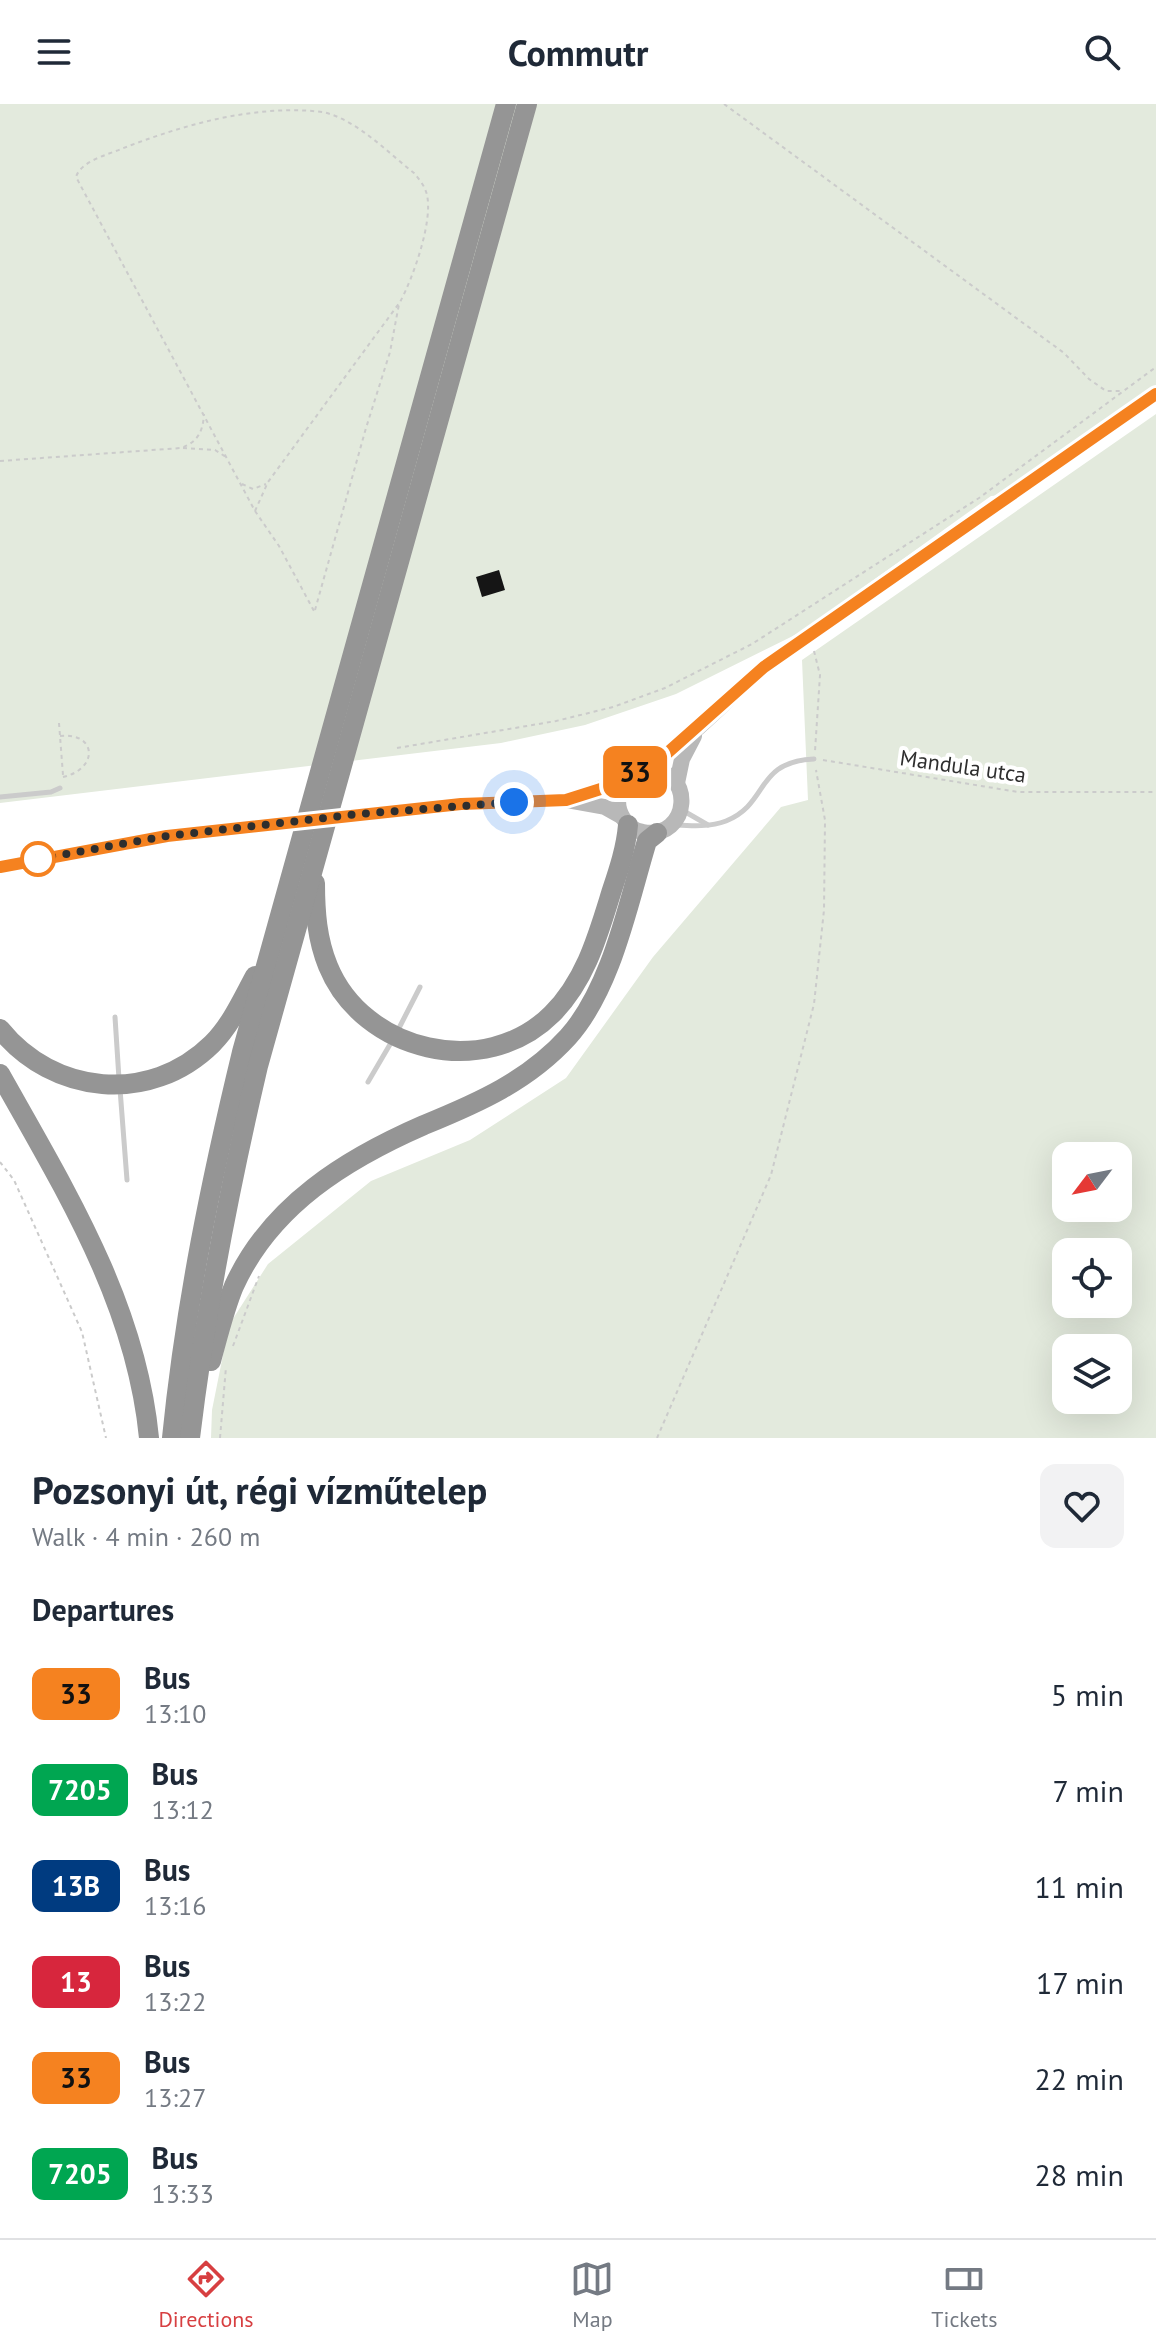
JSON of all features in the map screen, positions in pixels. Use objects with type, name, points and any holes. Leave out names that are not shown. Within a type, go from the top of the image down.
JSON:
[{"type":"highway","points":[[172,1438],[188,1313],[214,1167],[270,948],[506,104]]},
{"type":"highway","points":[[192,1428],[210,1292],[229,1189],[258,1066],[527,104]]},
{"type":"highway","points":[[315,856],[315,912],[320,941],[329,968],[354,1006],[371,1022],[394,1036],[433,1050],[461,1052],[492,1047],[523,1036],[550,1017],[571,994],[596,942],[625,849],[624,820]]},
{"type":"highway","points":[[192,1428],[235,1284],[282,1215],[311,1188],[380,1145],[507,1088],[538,1066],[569,1035],[592,1001],[608,964],[647,841],[664,829]]},
{"type":"highway","points":[[0,1029],[23,1054],[44,1068],[85,1083],[120,1086],[149,1082],[194,1060],[213,1043],[228,1025],[270,948]]},
{"type":"highway","points":[[0,1074],[72,1202],[115,1293],[136,1360],[149,1438]]},
{"type":"main road","points":[[566,800],[607,787],[644,769],[697,729],[730,695],[764,667],[1156,394]]},
{"type":"main road","points":[[677,783],[682,759],[697,729]]},
{"type":"main road","points":[[0,867],[127,842],[461,804],[566,800],[605,807],[637,831],[664,829],[681,809],[682,796],[677,783],[663,771],[644,769]]},
{"type":"main road","points":[[624,820],[617,796],[627,777]]},
{"type":"lane","points":[[664,829],[723,823],[747,807],[775,770],[785,763],[814,759]]},
{"type":"lane","points":[[0,797],[51,792],[60,788]]},
{"type":"lane","points":[[681,809],[709,825]]},
{"type":"lane","points":[[368,1082],[420,987]]},
{"type":"lane","points":[[115,1017],[127,1180]]},
{"type":"path","points":[[724,104],[1064,353],[1089,379],[1106,391],[1121,391]]},
{"type":"path","points":[[255,511],[268,482],[407,289],[423,235],[427,195],[422,183],[414,173],[342,119],[308,110],[247,112],[198,120],[96,159],[78,170],[77,182],[255,511],[279,546],[314,611],[390,352],[400,302]]},
{"type":"path","points":[[397,748],[556,721],[613,707],[665,688],[752,644],[979,498],[1156,367]]},
{"type":"path","points":[[181,448],[197,440],[204,413]]},
{"type":"path","points":[[0,461],[181,448],[215,450],[229,461]]},
{"type":"path","points":[[241,483],[253,489],[268,482]]},
{"type":"path","points":[[657,1438],[771,1175],[814,1004],[824,910],[825,820],[814,759],[819,664],[806,638]]},
{"type":"path","points":[[59,723],[63,777],[60,788]]},
{"type":"path","points":[[60,736],[81,739],[90,755],[88,763],[81,770],[63,777]]},
{"type":"path","name":"Mandula utca","points":[[814,759],[1018,792],[1156,792]]},
{"type":"path","points":[[0,1162],[14,1180],[82,1332],[106,1438]]},
{"type":"path","points":[[232,1350],[259,1276]]},
{"type":"path","points":[[220,1438],[226,1365]]},
{"type":"shaded area","points":[[0,104],[1156,104],[1156,386],[1004,495],[991,496],[801,632],[676,694],[585,725],[501,743],[0,803]]},
{"type":"shaded area","points":[[1156,414],[1156,1438],[211,1438],[212,1410],[229,1325],[268,1264],[371,1181],[470,1140],[566,1078],[653,957],[781,807],[808,800],[802,660]]},
{"type":"building","points":[[499,570],[505,590],[482,597],[476,577]]},
{"type":"bus line","name":"33","points":[[0,867],[167,836],[461,804],[566,800],[607,787],[665,755],[764,667],[1156,394]]},
{"type":"route","points":[[38,859],[167,836],[461,804],[514,802]]}]
